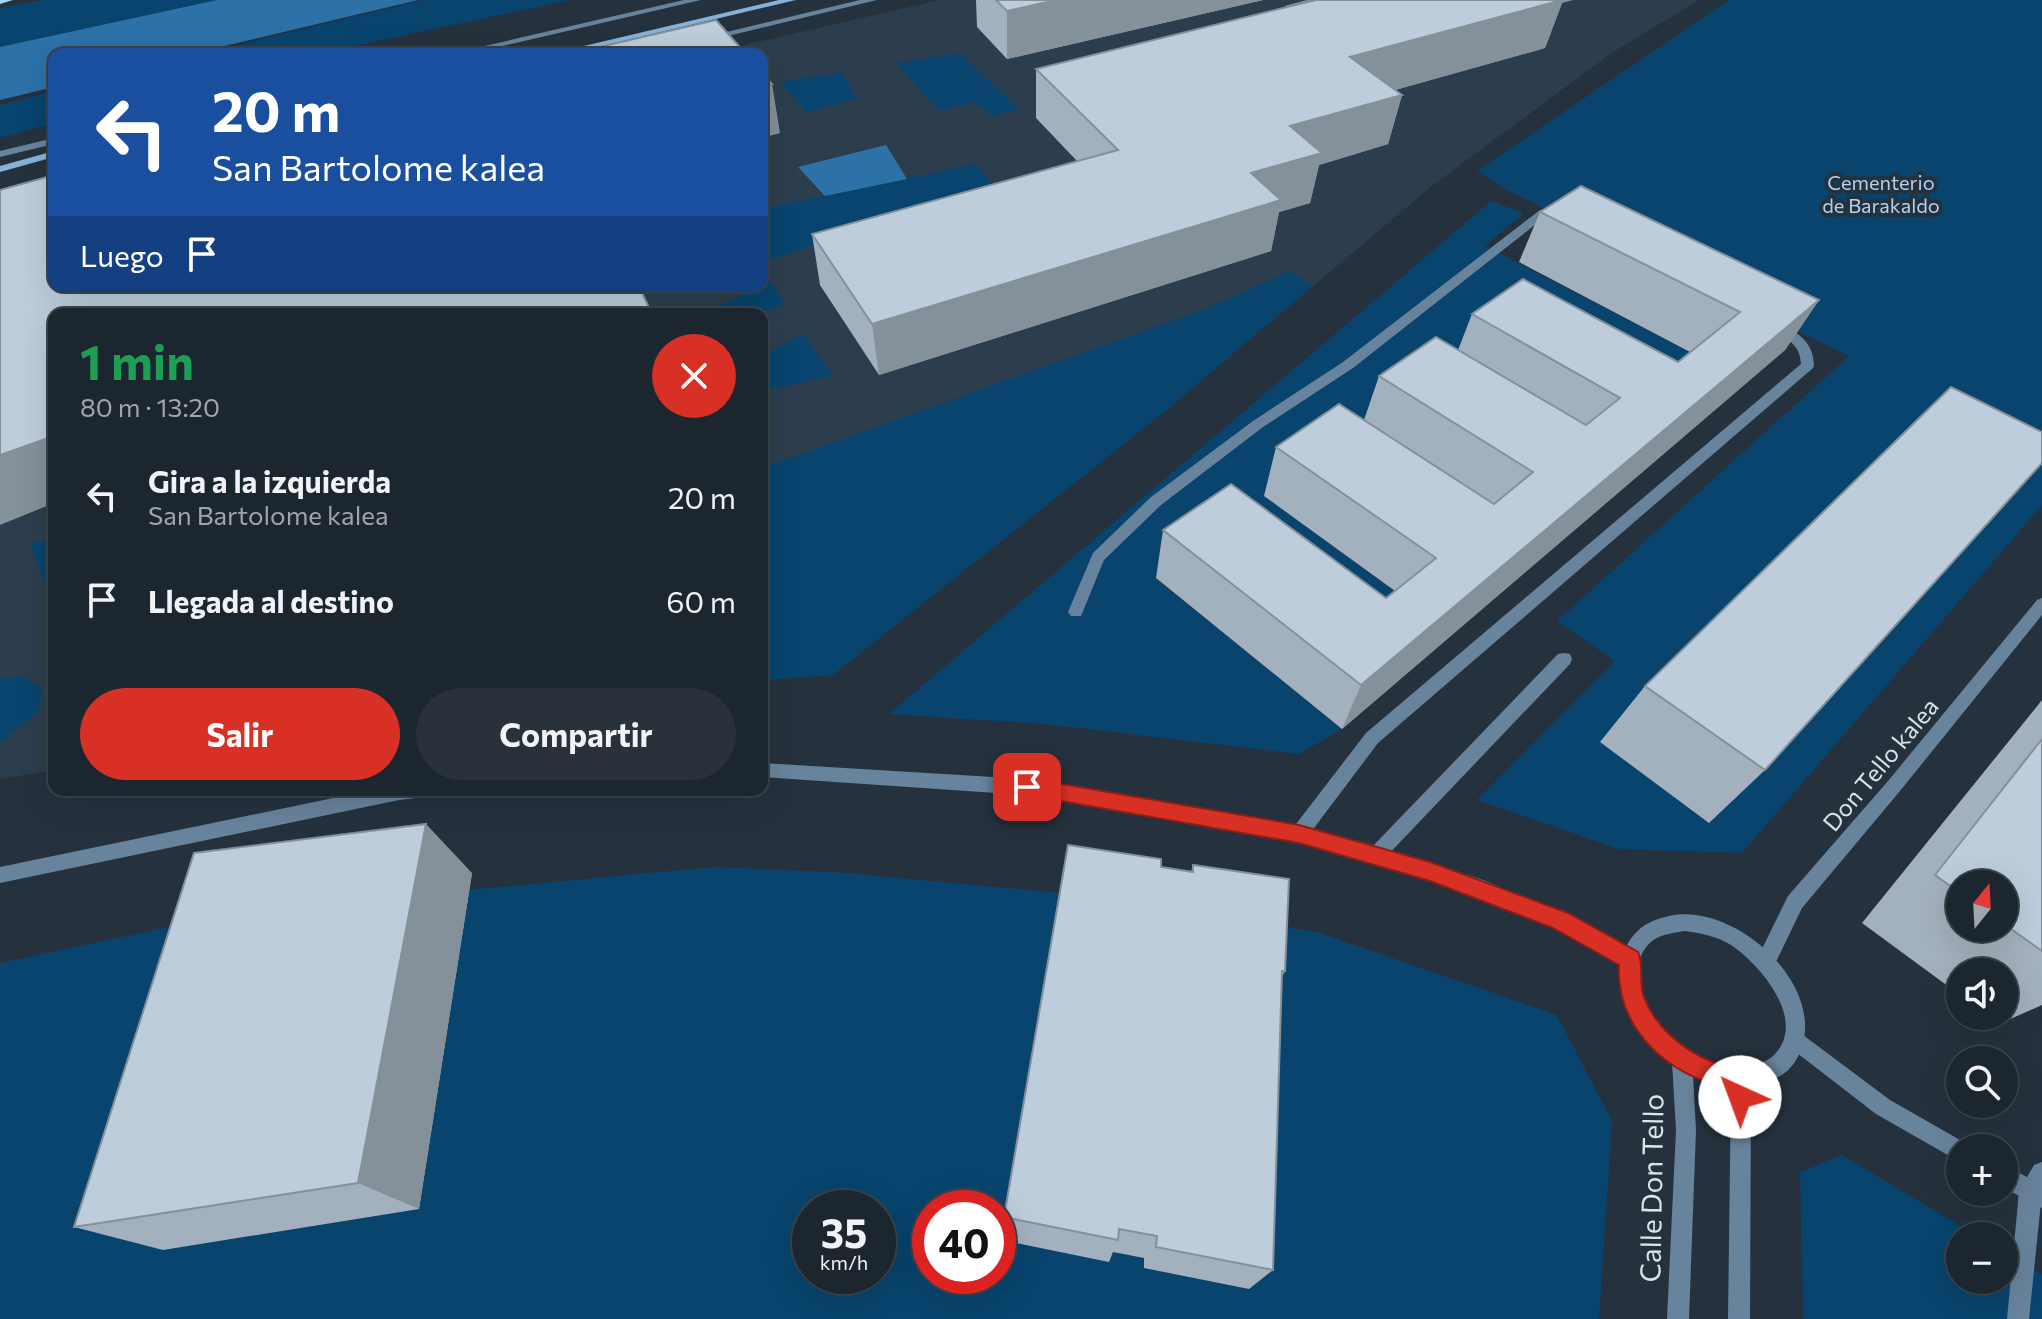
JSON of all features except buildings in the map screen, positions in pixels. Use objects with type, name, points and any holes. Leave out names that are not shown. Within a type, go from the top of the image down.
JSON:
[{"type":"main road","points":[[0,1],[7,0]]},
{"type":"main road","points":[[581,48],[791,0]]},
{"type":"main road","points":[[0,169],[48,156]]},
{"type":"street","points":[[482,48],[696,0]]},
{"type":"street","points":[[699,40],[872,0]]},
{"type":"street","points":[[0,154],[48,142]]},
{"type":"street","points":[[1076,612],[1098,557],[1192,472],[1348,365],[1544,212],[1571,225]]},
{"type":"street","points":[[1299,834],[1372,738],[1808,365],[1807,351],[1793,335],[1765,322]]},
{"type":"street","name":"Don Tello kalea","points":[[1766,961],[1795,902],[2042,604]]},
{"type":"street","points":[[1377,854],[1564,659]]},
{"type":"street","points":[[768,770],[1027,787],[1299,834],[1377,854],[1483,889],[1547,915],[1630,959]]},
{"type":"street","points":[[0,875],[380,796]]},
{"type":"street","points":[[1684,922],[1712,927],[1740,940],[1766,961],[1785,986],[1795,1014],[1795,1039],[1785,1060],[1767,1074],[1741,1079],[1712,1073],[1682,1059],[1656,1038],[1638,1012],[1629,985],[1630,959],[1640,939],[1659,927],[1684,922]]},
{"type":"street","points":[[1795,1039],[1883,1107],[1946,1143]]},
{"type":"street","name":"Calle Don Tello","points":[[1678,1319],[1686,1130],[1682,1059]]},
{"type":"street","points":[[1739,1319],[1741,1079]]},
{"type":"street","points":[[2018,1181],[2038,1187],[2018,1319]]},
{"type":"shaded area","points":[[217,0],[418,0],[216,48],[48,48],[48,88],[0,100],[0,47]]},
{"type":"shaded area","points":[[940,0],[1699,0],[1613,52],[1433,185],[833,675],[768,680],[768,308],[48,308],[48,771],[0,779],[0,234],[48,280],[48,292],[768,292],[768,48],[732,48]]},
{"type":"shaded area","points":[[886,145],[907,179],[825,196],[798,167]]},
{"type":"green space","points":[[43,0],[217,0],[0,47],[0,8]]},
{"type":"green space","points":[[423,0],[570,0],[345,48],[226,48]]},
{"type":"green space","name":"Cementerio de Barakaldo","points":[[1729,0],[2042,0],[2042,505],[1742,853],[1619,849],[1477,800],[1615,661],[1557,621],[1849,356],[1505,189],[1477,171]]},
{"type":"green space","points":[[960,53],[1019,110],[991,116],[975,102],[939,111],[896,63]]},
{"type":"green space","points":[[841,72],[857,99],[806,112],[780,82]]},
{"type":"green space","points":[[48,93],[48,125],[0,138],[0,105]]},
{"type":"green space","points":[[975,164],[993,184],[768,261],[768,208]]},
{"type":"green space","points":[[1491,201],[1524,213],[1485,246],[1709,362],[1264,496],[1415,606],[1156,579],[1342,729],[1299,754],[1045,724],[889,714]]},
{"type":"green space","points":[[1290,271],[1313,286],[1163,413],[833,675],[768,680],[768,466],[1205,309]]},
{"type":"green space","points":[[768,278],[785,304],[768,310],[706,308],[740,298],[737,292],[768,292]]},
{"type":"green space","points":[[803,333],[833,376],[768,390],[768,354]]},
{"type":"green space","points":[[48,538],[48,596],[31,544]]},
{"type":"green space","points":[[22,676],[42,688],[39,711],[0,743],[0,679]]},
{"type":"green space","points":[[713,867],[835,872],[1050,892],[1317,932],[1557,1015],[1612,1121],[1599,1319],[0,1319],[0,963],[244,911]]},
{"type":"green space","points":[[1842,1155],[1954,1222],[1946,1222],[1946,1294],[2018,1294],[2018,1260],[2042,1275],[2042,1319],[1803,1319],[1800,1172]]},
{"type":"route","points":[[1027,787],[1299,834],[1430,871],[1560,921],[1630,959],[1629,985],[1638,1012],[1656,1038],[1682,1059],[1712,1073],[1741,1079],[1740,1097]]}]
